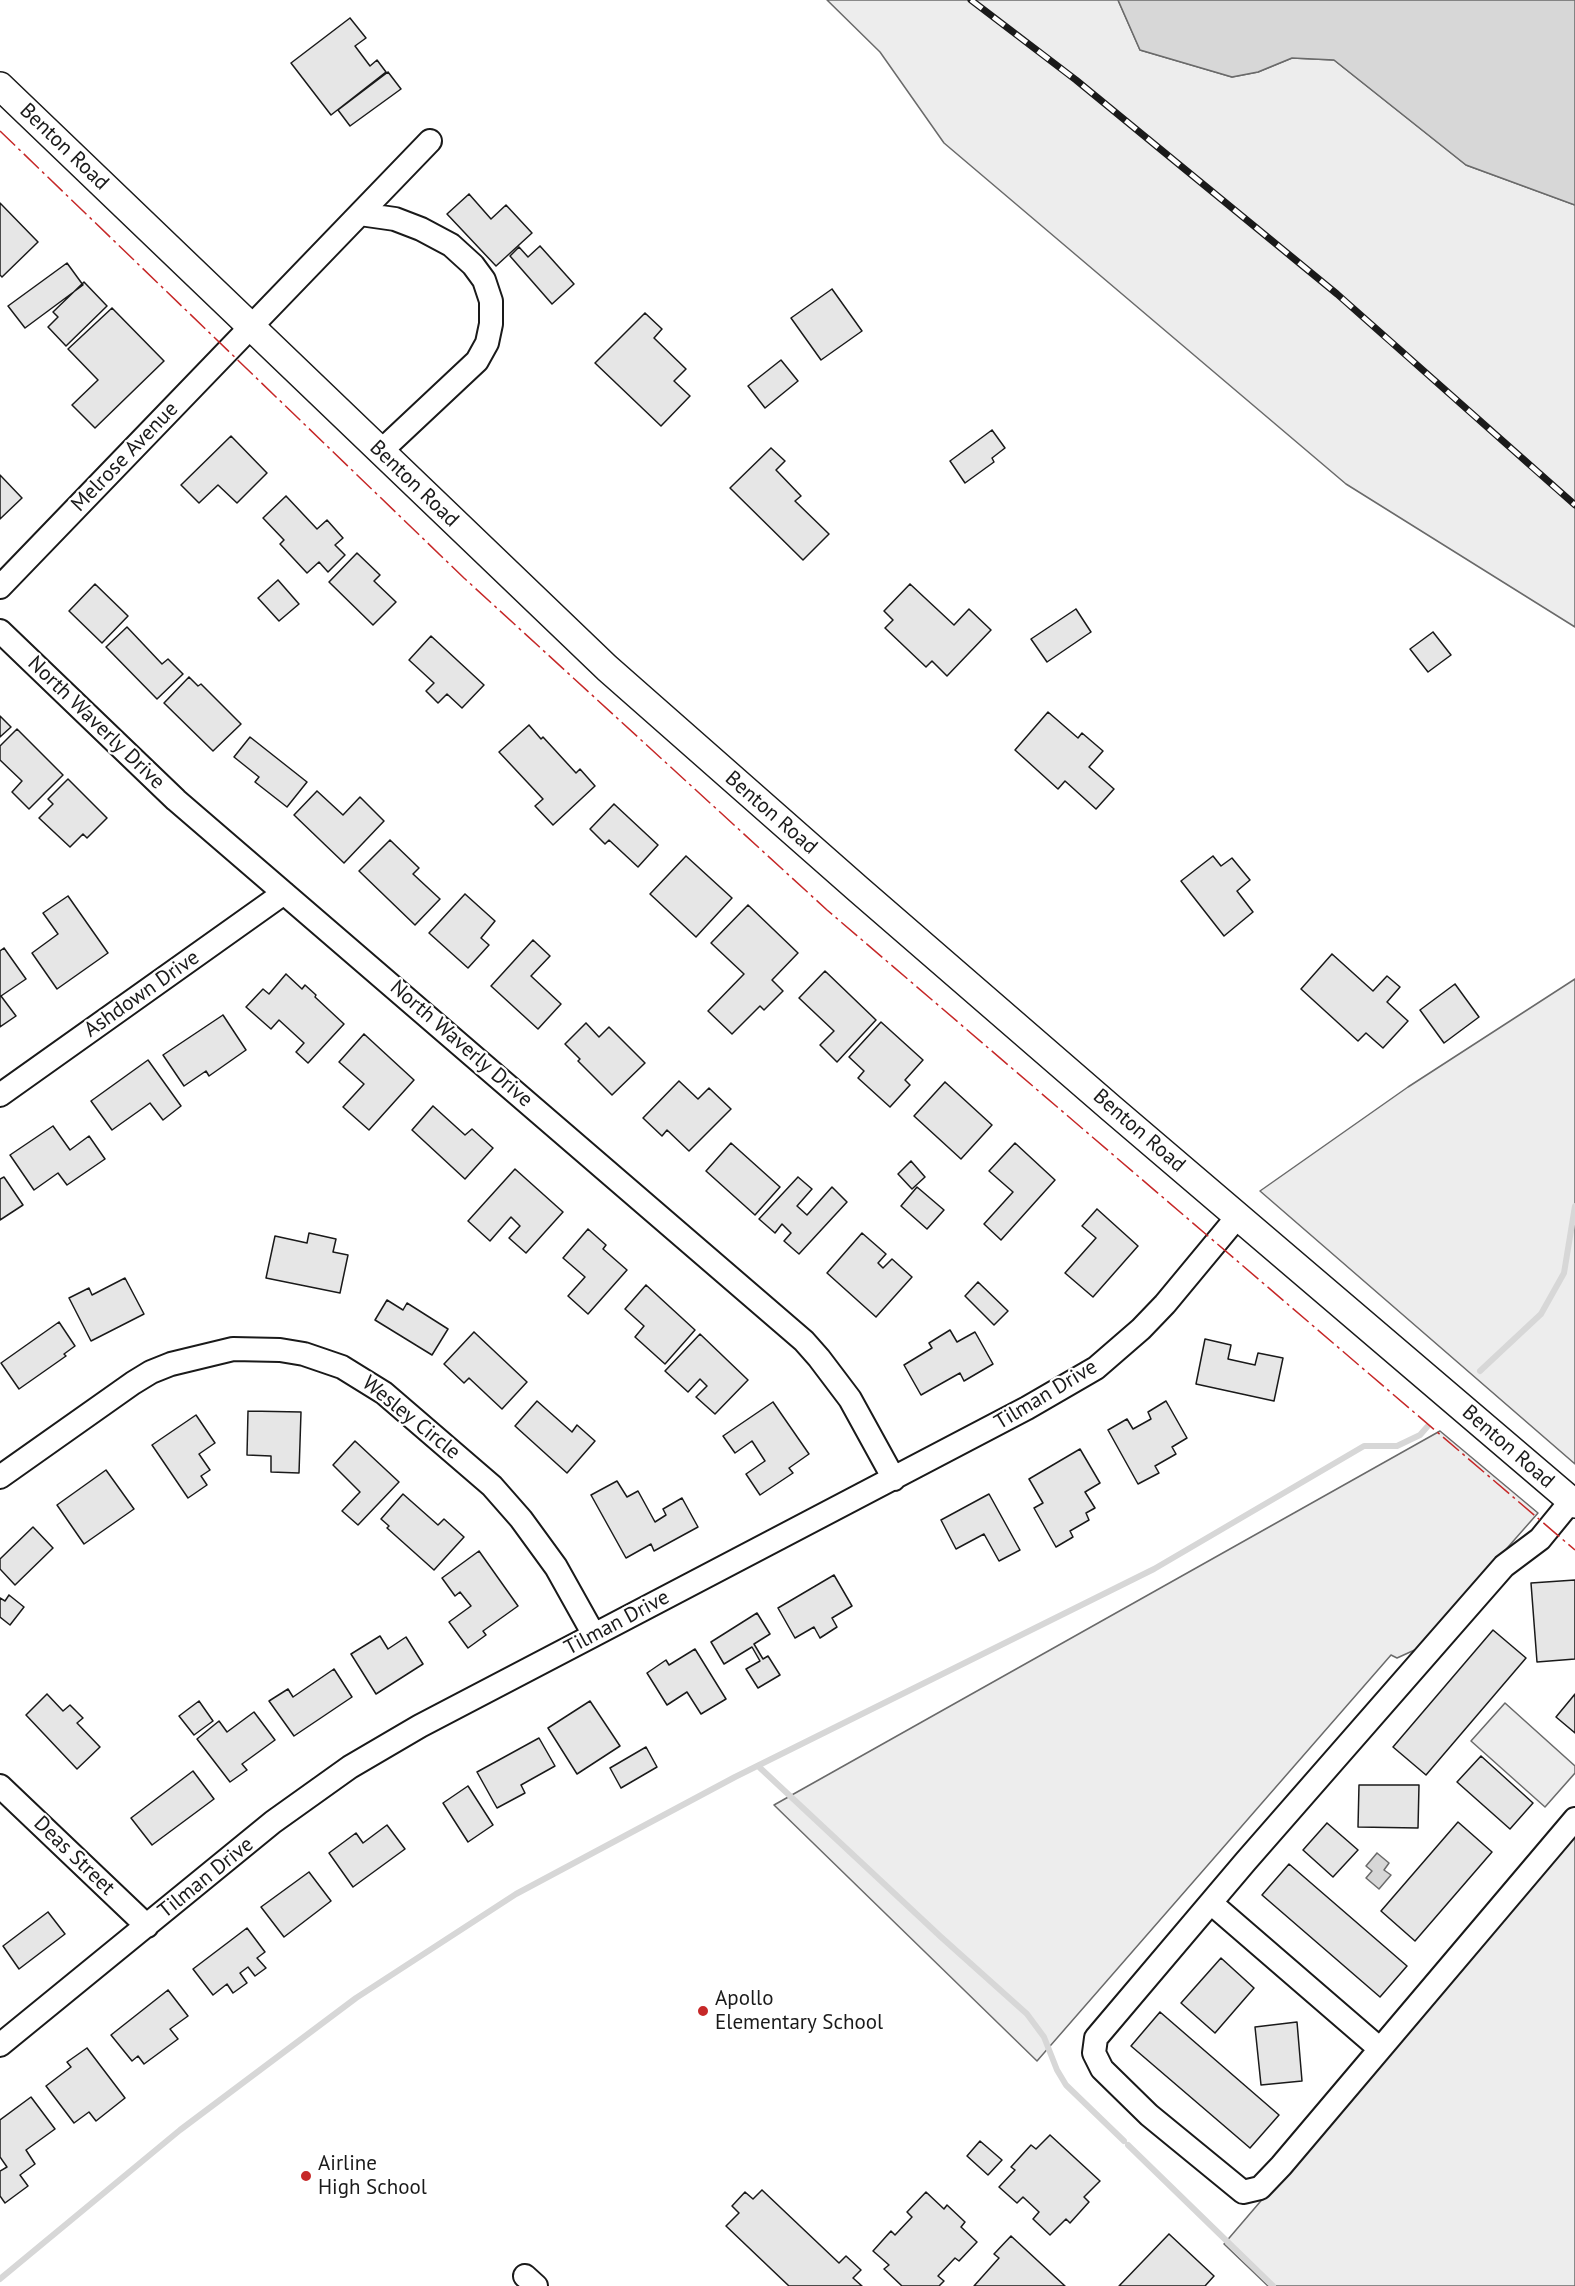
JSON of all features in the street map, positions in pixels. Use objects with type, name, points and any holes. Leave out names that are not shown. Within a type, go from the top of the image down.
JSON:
[{"type":"main road","name":"Benton Road","points":[[0,86],[607,668],[858,889],[1573,1502]]},
{"type":"street","name":"Melrose Avenue","points":[[0,587],[430,141]]},
{"type":"street","points":[[360,214],[395,219],[421,229],[451,245],[473,265],[484,280],[491,301],[492,324],[487,344],[477,361],[380,452]]},
{"type":"street","name":"North Waverly Drive","points":[[0,631],[176,800],[804,1341],[850,1399],[894,1479]]},
{"type":"street","name":"Ashdown Drive","points":[[0,1095],[284,893]]},
{"type":"street","name":"Tilman Drive","points":[[0,2045],[273,1822],[350,1767],[420,1726],[894,1479],[1027,1408],[1096,1368],[1135,1335],[1166,1304],[1238,1216]]},
{"type":"street","name":"Wesley Circle","points":[[0,1477],[132,1383],[161,1368],[205,1354],[233,1349],[280,1350],[304,1354],[342,1367],[384,1393],[492,1486],[537,1539],[556,1567],[594,1635]]},
{"type":"street","points":[[1573,1502],[1540,1539],[1504,1566],[1096,2038],[1094,2053],[1102,2069],[1149,2115],[1244,2192],[1260,2188],[1575,1819]]},
{"type":"street","name":"Deas Street","points":[[0,1786],[147,1926]]},
{"type":"street","points":[[1211,1903],[1380,2049]]},
{"type":"shaded area","points":[[827,0],[1118,0],[1140,50],[1232,77],[1258,72],[1292,58],[1334,60],[1466,165],[1575,205],[1575,627],[1346,484],[944,143],[880,52]]},
{"type":"shaded area","points":[[1118,0],[1575,0],[1575,205],[1466,165],[1334,60],[1292,58],[1258,72],[1232,77],[1140,50]]},
{"type":"shaded area","points":[[1575,979],[1575,1464],[1260,1191],[1408,1087]]},
{"type":"shaded area","points":[[1440,1431],[1538,1513],[1419,1648],[1397,1658],[1391,1655],[1037,2061],[774,1805]]},
{"type":"shaded area","points":[[1505,1703],[1575,1766],[1575,1773],[1545,1807],[1471,1741]]},
{"type":"shaded area","points":[[1575,1834],[1575,2286],[1268,2286],[1224,2244]]},
{"type":"shaded area","points":[[1377,1853],[1389,1863],[1384,1870],[1391,1875],[1379,1889],[1366,1878],[1372,1871],[1366,1866]]},
{"type":"building","points":[[350,18],[366,38],[355,46],[370,66],[377,60],[386,72],[331,115],[291,63]]},
{"type":"building","points":[[388,72],[401,89],[350,126],[338,110]]},
{"type":"building","points":[[469,194],[491,219],[506,205],[532,233],[496,266],[447,214]]},
{"type":"building","points":[[0,203],[38,242],[2,277],[0,275]]},
{"type":"building","points":[[540,246],[574,284],[552,304],[510,256],[519,247],[528,257]]},
{"type":"building","points":[[67,263],[83,285],[25,328],[8,306]]},
{"type":"building","points":[[84,282],[107,306],[66,346],[48,327],[58,317],[53,312]]},
{"type":"building","points":[[832,289],[862,331],[821,360],[791,318]]},
{"type":"building","points":[[112,308],[164,361],[95,428],[72,405],[98,380],[68,349]]},
{"type":"building","points":[[645,313],[662,329],[654,338],[686,369],[674,381],[690,396],[661,426],[595,363]]},
{"type":"building","points":[[781,360],[798,381],[765,408],[748,386]]},
{"type":"building","points":[[992,430],[1005,448],[992,458],[994,462],[965,483],[950,461]]},
{"type":"building","points":[[231,436],[267,473],[237,503],[218,485],[199,503],[181,485]]},
{"type":"building","points":[[771,448],[785,461],[776,470],[801,496],[795,501],[829,534],[803,560],[730,488]]},
{"type":"building","points":[[0,475],[22,498],[0,519]]},
{"type":"building","points":[[286,496],[317,529],[327,520],[343,538],[335,545],[345,555],[328,572],[319,562],[307,573],[280,544],[284,540],[263,518]]},
{"type":"building","points":[[357,553],[380,575],[374,581],[396,602],[373,625],[329,582]]},
{"type":"building","points":[[278,580],[299,604],[279,621],[258,598]]},
{"type":"building","points":[[95,584],[128,616],[102,643],[69,611]]},
{"type":"building","points":[[910,584],[954,625],[969,609],[991,630],[947,676],[932,661],[926,667],[885,628],[893,620],[884,611]]},
{"type":"building","points":[[1076,609],[1091,632],[1047,662],[1031,639]]},
{"type":"building","points":[[127,627],[162,664],[168,659],[183,674],[157,699],[106,647]]},
{"type":"building","points":[[1433,632],[1451,655],[1428,672],[1410,649]]},
{"type":"building","points":[[431,636],[484,685],[462,708],[447,694],[438,703],[426,691],[434,683],[409,660]]},
{"type":"building","points":[[189,677],[198,686],[201,684],[241,724],[213,751],[164,703]]},
{"type":"building","points":[[1048,712],[1078,738],[1082,733],[1103,751],[1089,767],[1114,789],[1096,809],[1065,781],[1058,789],[1015,750]]},
{"type":"building","points":[[0,716],[11,727],[0,737]]},
{"type":"building","points":[[529,725],[576,773],[580,769],[595,786],[553,825],[535,806],[543,799],[499,752]]},
{"type":"building","points":[[17,729],[63,775],[29,809],[12,792],[22,781],[0,760],[0,746]]},
{"type":"building","points":[[250,737],[307,782],[287,807],[255,782],[259,777],[234,757]]},
{"type":"building","points":[[68,779],[107,818],[87,838],[83,834],[70,847],[39,818],[53,804],[48,799]]},
{"type":"building","points":[[317,791],[343,815],[360,797],[384,821],[344,863],[294,815]]},
{"type":"building","points":[[614,804],[658,845],[638,867],[609,840],[605,844],[590,829]]},
{"type":"building","points":[[390,840],[419,868],[413,874],[440,899],[415,925],[359,871]]},
{"type":"building","points":[[686,856],[732,898],[696,937],[650,894]]},
{"type":"building","points":[[1213,856],[1221,866],[1232,858],[1250,880],[1237,891],[1253,912],[1224,936],[1181,881]]},
{"type":"building","points":[[465,894],[495,921],[481,938],[489,945],[468,968],[429,933]]},
{"type":"building","points":[[68,896],[108,953],[57,989],[32,953],[58,934],[43,913]]},
{"type":"building","points":[[748,905],[798,953],[772,980],[783,991],[764,1010],[760,1006],[732,1034],[708,1011],[744,974],[711,943]]},
{"type":"building","points":[[533,940],[550,956],[531,976],[561,1004],[538,1029],[491,986]]},
{"type":"building","points":[[4,948],[26,979],[1,996],[16,1016],[0,1027],[0,951]]},
{"type":"building","points":[[1332,954],[1373,991],[1387,976],[1400,987],[1387,1002],[1408,1021],[1383,1048],[1366,1033],[1358,1041],[1301,989]]},
{"type":"building","points":[[825,971],[876,1020],[837,1062],[820,1045],[834,1031],[799,998]]},
{"type":"building","points":[[286,974],[302,989],[305,985],[344,1024],[308,1063],[296,1052],[304,1043],[279,1020],[271,1029],[246,1007],[263,989],[269,994]]},
{"type":"building","points":[[1455,984],[1479,1017],[1444,1043],[1420,1010]]},
{"type":"building","points":[[223,1015],[246,1050],[209,1076],[206,1071],[184,1086],[163,1055]]},
{"type":"building","points":[[881,1022],[923,1060],[905,1080],[910,1085],[890,1107],[858,1078],[864,1071],[849,1057]]},
{"type":"building","points":[[586,1023],[599,1037],[609,1027],[645,1063],[612,1095],[578,1061],[580,1059],[565,1044]]},
{"type":"building","points":[[364,1034],[414,1080],[369,1130],[343,1107],[364,1084],[339,1062]]},
{"type":"building","points":[[148,1060],[181,1106],[163,1120],[150,1103],[112,1130],[91,1101]]},
{"type":"building","points":[[679,1081],[698,1099],[709,1088],[731,1109],[689,1151],[667,1130],[662,1136],[643,1118]]},
{"type":"building","points":[[945,1082],[992,1125],[961,1159],[914,1116]]},
{"type":"building","points":[[433,1106],[465,1135],[472,1129],[493,1148],[465,1179],[412,1130]]},
{"type":"building","points":[[53,1126],[70,1150],[89,1136],[105,1159],[67,1185],[58,1173],[34,1190],[10,1155]]},
{"type":"building","points":[[731,1143],[780,1187],[755,1215],[706,1171]]},
{"type":"building","points":[[1015,1143],[1055,1180],[1001,1240],[984,1224],[1013,1192],[989,1171]]},
{"type":"building","points":[[911,1161],[925,1177],[912,1189],[898,1174]]},
{"type":"building","points":[[515,1169],[563,1212],[526,1253],[509,1238],[520,1226],[511,1217],[490,1241],[468,1221]]},
{"type":"building","points":[[4,1177],[23,1205],[0,1220],[0,1179]]},
{"type":"building","points":[[798,1177],[812,1189],[797,1206],[807,1215],[832,1187],[847,1202],[799,1254],[784,1241],[791,1233],[782,1224],[775,1233],[759,1219]]},
{"type":"building","points":[[917,1187],[944,1210],[927,1229],[901,1206]]},
{"type":"building","points":[[1097,1209],[1138,1246],[1093,1297],[1065,1273],[1096,1238],[1082,1226]]},
{"type":"building","points":[[588,1229],[606,1245],[603,1249],[627,1270],[588,1314],[568,1296],[585,1277],[563,1258]]},
{"type":"building","points":[[309,1233],[336,1239],[333,1252],[348,1255],[340,1293],[266,1278],[275,1236],[307,1243]]},
{"type":"building","points":[[862,1233],[886,1254],[878,1263],[883,1268],[892,1259],[912,1277],[876,1317],[827,1273]]},
{"type":"building","points":[[125,1278],[144,1314],[91,1341],[69,1298],[89,1288],[92,1295]]},
{"type":"building","points":[[978,1282],[1008,1311],[994,1325],[965,1296]]},
{"type":"building","points":[[646,1285],[695,1330],[665,1364],[635,1337],[644,1326],[625,1309]]},
{"type":"building","points":[[387,1300],[403,1310],[407,1303],[448,1329],[432,1355],[375,1320]]},
{"type":"building","points":[[59,1322],[75,1346],[64,1354],[66,1356],[19,1389],[1,1363]]},
{"type":"building","points":[[950,1330],[957,1342],[975,1332],[993,1364],[964,1381],[960,1373],[921,1395],[904,1365],[932,1348],[929,1343]]},
{"type":"building","points":[[474,1332],[527,1382],[502,1409],[469,1378],[464,1383],[444,1364]]},
{"type":"building","points":[[700,1334],[748,1380],[715,1414],[696,1397],[707,1386],[700,1379],[688,1392],[665,1371]]},
{"type":"building","points":[[1205,1339],[1231,1345],[1228,1359],[1255,1365],[1258,1353],[1283,1358],[1274,1401],[1196,1384]]},
{"type":"building","points":[[537,1401],[572,1432],[577,1425],[595,1441],[567,1473],[515,1426]]},
{"type":"building","points":[[1166,1401],[1187,1438],[1172,1447],[1176,1454],[1155,1466],[1159,1473],[1138,1484],[1108,1430],[1127,1419],[1133,1429],[1151,1419],[1148,1412]]},
{"type":"building","points":[[773,1402],[809,1454],[789,1468],[793,1473],[760,1495],[746,1474],[765,1461],[752,1441],[735,1453],[723,1436]]},
{"type":"building","points":[[248,1411],[301,1412],[299,1473],[271,1472],[271,1456],[247,1455]]},
{"type":"building","points":[[196,1415],[215,1443],[199,1454],[210,1470],[201,1476],[207,1485],[188,1498],[152,1445]]},
{"type":"building","points":[[355,1441],[399,1482],[358,1525],[342,1511],[360,1492],[333,1465]]},
{"type":"building","points":[[1080,1449],[1100,1483],[1085,1492],[1095,1508],[1086,1513],[1089,1520],[1070,1531],[1073,1537],[1056,1547],[1034,1508],[1043,1503],[1029,1479]]},
{"type":"building","points":[[106,1470],[134,1509],[84,1544],[57,1505]]},
{"type":"building","points":[[617,1481],[627,1497],[638,1491],[655,1522],[666,1515],[663,1509],[682,1498],[698,1527],[654,1551],[651,1544],[626,1558],[591,1495]]},
{"type":"building","points":[[403,1494],[438,1525],[444,1519],[464,1537],[434,1570],[387,1528],[389,1526],[381,1519]]},
{"type":"building","points":[[989,1494],[1020,1550],[999,1561],[984,1534],[956,1549],[941,1520]]},
{"type":"building","points":[[33,1527],[53,1548],[15,1585],[0,1569],[0,1559]]},
{"type":"building","points":[[479,1551],[518,1606],[483,1631],[486,1635],[468,1648],[449,1622],[471,1606],[460,1592],[455,1596],[442,1578]]},
{"type":"building","points":[[834,1575],[852,1606],[832,1618],[837,1627],[820,1638],[814,1627],[795,1638],[778,1608]]},
{"type":"building","points":[[1575,1580],[1575,1659],[1537,1662],[1531,1583]]},
{"type":"building","points":[[9,1595],[24,1607],[10,1625],[0,1617],[0,1598],[5,1601]]},
{"type":"building","points":[[757,1613],[770,1634],[754,1644],[763,1659],[768,1656],[780,1675],[758,1688],[746,1669],[760,1661],[752,1647],[724,1664],[711,1642]]},
{"type":"building","points":[[1493,1630],[1526,1658],[1426,1775],[1393,1747]]},
{"type":"building","points":[[380,1636],[388,1649],[406,1637],[423,1664],[376,1694],[351,1654]]},
{"type":"building","points":[[695,1649],[726,1699],[701,1714],[687,1692],[667,1705],[647,1673],[666,1660],[669,1665]]},
{"type":"building","points":[[334,1669],[352,1697],[294,1736],[269,1701],[288,1689],[293,1697]]},
{"type":"building","points":[[47,1694],[63,1711],[70,1705],[83,1718],[77,1723],[100,1747],[77,1769],[26,1715]]},
{"type":"building","points":[[1575,1694],[1575,1733],[1556,1717]]},
{"type":"building","points":[[199,1701],[213,1721],[194,1735],[179,1716]]},
{"type":"building","points":[[590,1701],[620,1746],[577,1774],[548,1728]]},
{"type":"building","points":[[254,1712],[275,1740],[242,1764],[247,1770],[230,1782],[197,1739],[219,1721],[227,1732]]},
{"type":"building","points":[[539,1738],[555,1766],[521,1785],[525,1793],[497,1808],[477,1772]]},
{"type":"building","points":[[646,1747],[657,1767],[621,1788],[610,1768]]},
{"type":"building","points":[[1481,1756],[1533,1803],[1510,1829],[1457,1782]]},
{"type":"building","points":[[193,1771],[214,1799],[152,1845],[131,1818]]},
{"type":"building","points":[[1359,1785],[1419,1785],[1418,1828],[1358,1827]]},
{"type":"building","points":[[468,1786],[493,1825],[468,1842],[443,1803]]},
{"type":"building","points":[[1458,1822],[1492,1852],[1415,1941],[1381,1911]]},
{"type":"building","points":[[1327,1823],[1358,1850],[1333,1877],[1303,1850]]},
{"type":"building","points":[[387,1825],[405,1849],[353,1887],[329,1853],[356,1833],[363,1843]]},
{"type":"building","points":[[1289,1864],[1407,1966],[1380,1997],[1262,1895]]},
{"type":"building","points":[[309,1872],[331,1901],[284,1937],[261,1907]]},
{"type":"building","points":[[48,1912],[65,1934],[19,1969],[3,1946]]},
{"type":"building","points":[[247,1928],[265,1952],[257,1958],[266,1968],[255,1976],[248,1967],[240,1973],[247,1983],[233,1993],[227,1984],[213,1995],[193,1969]]},
{"type":"building","points":[[1221,1958],[1254,1988],[1215,2033],[1181,2003]]},
{"type":"building","points":[[168,1990],[188,2016],[170,2029],[178,2039],[144,2064],[138,2056],[132,2061],[111,2035]]},
{"type":"building","points":[[1160,2012],[1279,2115],[1250,2148],[1131,2046]]},
{"type":"building","points":[[1297,2022],[1302,2081],[1261,2085],[1255,2027]]},
{"type":"building","points":[[87,2048],[125,2098],[96,2121],[89,2112],[74,2123],[46,2086],[71,2067],[67,2062]]},
{"type":"building","points":[[31,2097],[55,2129],[26,2150],[35,2164],[20,2175],[28,2186],[5,2203],[0,2196],[0,2171],[7,2167],[0,2157],[0,2120]]},
{"type":"building","points":[[1050,2135],[1100,2181],[1084,2197],[1089,2202],[1070,2223],[1066,2219],[1050,2235],[1033,2219],[1039,2212],[1023,2197],[1017,2203],[999,2187],[1015,2170],[1011,2167],[1031,2145],[1036,2149]]},
{"type":"building","points":[[980,2141],[1002,2160],[988,2175],[967,2156]]},
{"type":"building","points":[[762,2190],[839,2263],[846,2256],[861,2270],[853,2278],[862,2286],[789,2286],[726,2226],[739,2213],[732,2206],[745,2192],[753,2199]]},
{"type":"building","points":[[926,2192],[944,2209],[947,2205],[965,2222],[961,2227],[977,2242],[959,2261],[955,2258],[938,2276],[944,2281],[939,2286],[902,2286],[884,2269],[889,2265],[873,2251],[891,2231],[895,2235],[912,2217],[907,2212]]},
{"type":"building","points":[[1169,2234],[1214,2276],[1205,2286],[1119,2286]]},
{"type":"building","points":[[1011,2236],[1065,2286],[974,2286],[999,2258],[994,2254]]},
{"type":"waterway","points":[[1480,1371],[1541,1314],[1564,1273],[1575,1206]]},
{"type":"waterway","points":[[0,2279],[180,2130],[356,1998],[516,1894],[735,1777],[1154,1569],[1364,1446],[1397,1446],[1420,1435],[1427,1427]]},
{"type":"waterway","points":[[758,1766],[1027,2014],[1044,2037],[1057,2070],[1066,2085],[1124,2141]]},
{"type":"waterway","points":[[1128,2145],[1273,2286]]},
{"type":"railway","points":[[971,0],[1076,80],[1337,294],[1575,505]]},
{"type":"power","points":[[0,131],[464,578],[827,910],[1575,1550]]},
{"type":"place","name":"Apollo Elementary School","points":[[703,2011]]},
{"type":"place","name":"Airline High School","points":[[306,2176]]}]
